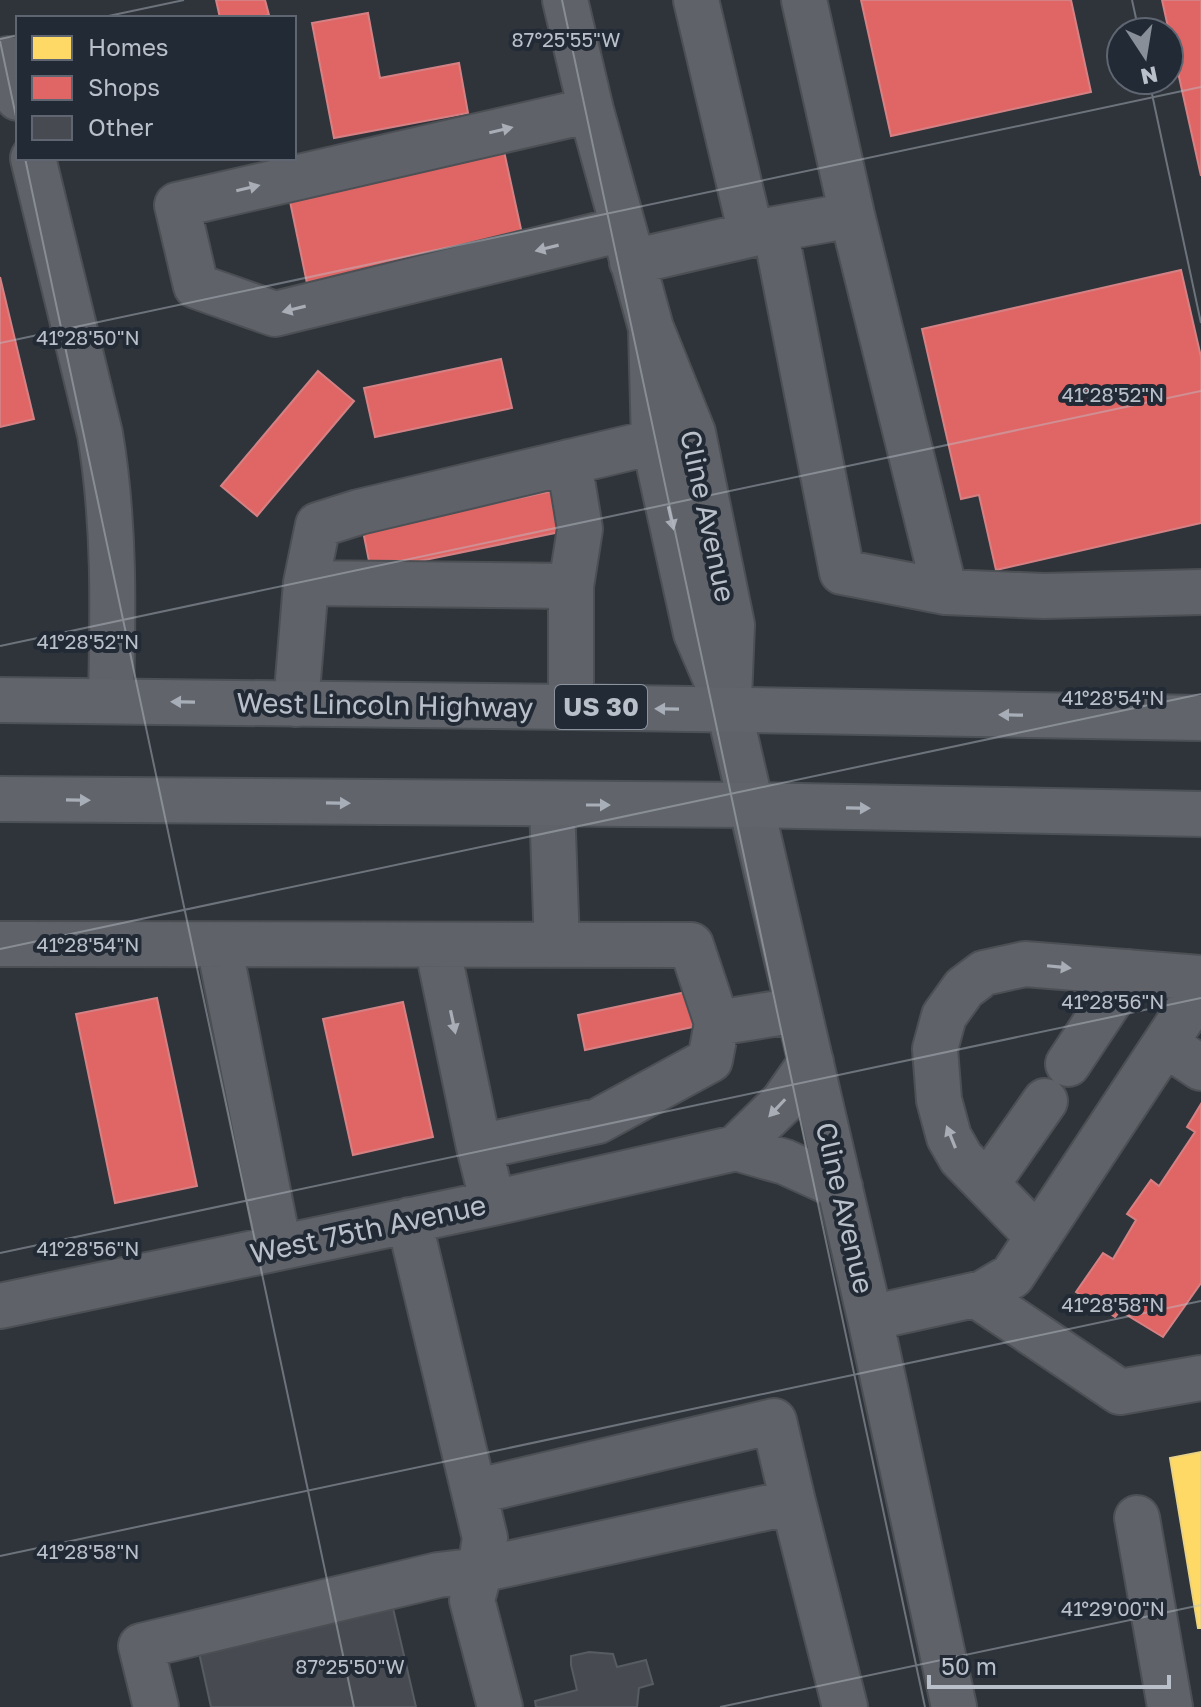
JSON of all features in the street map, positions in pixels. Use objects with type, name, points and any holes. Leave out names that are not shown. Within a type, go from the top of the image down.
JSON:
[{"type":"main road","name":"West Lincoln Highway","points":[[0,700],[1201,718]]},
{"type":"main road","points":[[0,799],[750,805],[1201,814]]},
{"type":"street","name":"Cline Avenue","points":[[565,0],[591,110],[651,328],[693,433],[732,625],[729,710]]},
{"type":"street","points":[[696,0],[763,232],[842,572],[945,592],[1044,596],[1201,592]]},
{"type":"street","points":[[804,0],[852,215],[945,592]]},
{"type":"street","points":[[591,110],[177,205],[196,286],[275,314],[628,245],[763,232],[852,215]]},
{"type":"street","points":[[33,160],[100,434],[107,477],[111,521],[111,701]]},
{"type":"street","name":"Cline Avenue","points":[[651,328],[654,442],[696,633],[729,710],[870,1318],[954,1707]]},
{"type":"street","points":[[296,704],[306,583],[318,525],[359,512],[654,442]]},
{"type":"street","points":[[569,462],[580,529],[571,586],[571,707]]},
{"type":"street","points":[[306,583],[571,586]]},
{"type":"street","points":[[552,805],[557,945]]},
{"type":"street","points":[[0,944],[691,945],[717,1023],[710,1060],[598,1121],[479,1147]]},
{"type":"street","points":[[219,945],[279,1247]]},
{"type":"street","points":[[437,945],[493,1203]]},
{"type":"street","points":[[1038,1237],[961,1158],[949,1137],[939,1100],[935,1049],[944,1016],[964,988],[984,973],[1025,964],[1201,978]]},
{"type":"street","points":[[1068,1064],[1129,972]]},
{"type":"street","points":[[870,1318],[983,1293],[1012,1276],[1201,989]]},
{"type":"street","points":[[717,1023],[797,1010]]},
{"type":"street","points":[[1165,1044],[1201,1068]]},
{"type":"street","points":[[736,1148],[783,1102],[811,1062]]},
{"type":"street","points":[[987,1184],[1045,1101]]},
{"type":"street","name":"West 75th Avenue","points":[[0,1306],[493,1203],[736,1148],[785,1162],[840,1187]]},
{"type":"street","points":[[409,1220],[485,1538],[472,1600],[500,1707]]},
{"type":"street","points":[[976,1295],[1120,1392],[1201,1378]]},
{"type":"street","points":[[474,1492],[774,1421],[845,1707]]},
{"type":"street","points":[[156,1707],[141,1646],[438,1575],[480,1570],[793,1502]]},
{"type":"street","points":[[1137,1518],[1172,1703]]},
{"type":"building: Homes","points":[[1201,1452],[1201,1628],[1198,1628],[1170,1458]]},
{"type":"building: Shops","points":[[216,0],[265,0],[269,15],[264,16],[220,16]]},
{"type":"building: Shops","points":[[861,0],[1071,0],[1091,92],[891,136]]},
{"type":"building: Shops","points":[[1162,0],[1201,0],[1201,176],[1183,96],[1185,16],[1166,16]]},
{"type":"building: Shops","points":[[368,13],[380,78],[459,63],[468,113],[334,138],[312,23]]},
{"type":"building: Shops","points":[[502,142],[524,243],[308,288],[287,187]]},
{"type":"building: Shops","points":[[1181,270],[1201,357],[1201,523],[996,570],[979,495],[961,499],[922,329]]},
{"type":"building: Shops","points":[[0,277],[34,419],[0,427]]},
{"type":"building: Shops","points":[[501,359],[512,408],[375,437],[364,388]]},
{"type":"building: Shops","points":[[318,371],[354,401],[257,516],[221,486]]},
{"type":"building: Shops","points":[[562,489],[570,530],[371,571],[363,531]]},
{"type":"building: Shops","points":[[700,989],[707,1024],[585,1050],[578,1015]]},
{"type":"building: Shops","points":[[157,998],[197,1186],[115,1203],[76,1014]]},
{"type":"building: Shops","points":[[403,1002],[433,1137],[353,1155],[323,1019]]},
{"type":"building: Shops","points":[[1201,1104],[1201,1283],[1163,1337],[1120,1311],[1115,1317],[1076,1292],[1103,1253],[1113,1259],[1136,1220],[1127,1214],[1151,1180],[1159,1186],[1195,1132],[1187,1127]]},
{"type":"building: Other","points":[[392,1604],[416,1707],[211,1707],[198,1648]]},
{"type":"building: Other","points":[[589,1652],[613,1654],[617,1667],[646,1660],[653,1684],[639,1688],[637,1707],[536,1707],[535,1701],[577,1690],[571,1656]]}]
